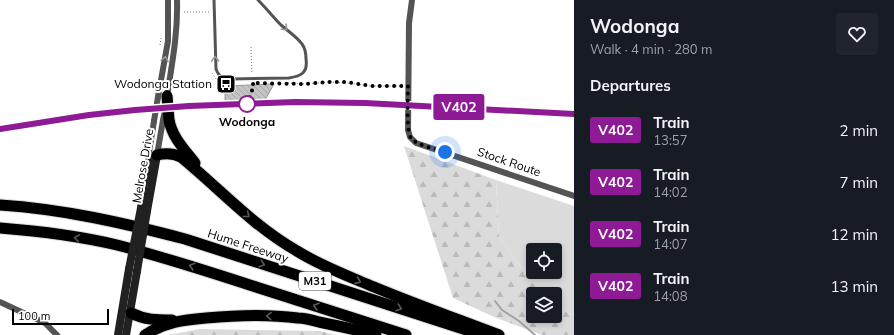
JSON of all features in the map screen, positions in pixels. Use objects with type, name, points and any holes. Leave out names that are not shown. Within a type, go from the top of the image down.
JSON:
[{"type":"highway","points":[[163,97],[166,120],[180,145],[218,189]]},
{"type":"highway","points":[[157,155],[170,154],[179,156],[218,189],[243,213],[269,233],[296,251],[327,268],[499,335]]},
{"type":"highway","name":"Hume Freeway","points":[[0,205],[54,210],[96,218],[185,239],[482,335]]},
{"type":"highway","name":"M31","points":[[0,228],[27,230],[116,245],[201,269],[406,335]]},
{"type":"highway","points":[[130,313],[152,320],[183,320],[232,315],[268,315],[300,318],[376,335]]},
{"type":"highway","points":[[145,335],[166,324],[183,320]]},
{"type":"main road","points":[[147,171],[152,160],[157,155]]},
{"type":"main road","name":"Melrose Drive","points":[[126,335],[130,313],[133,270],[144,210],[157,155]]},
{"type":"main road","name":"Melrose Drive","points":[[144,210],[147,171]]},
{"type":"main road","name":"Melrose Drive","points":[[118,335],[124,297],[133,270]]},
{"type":"main road","points":[[124,297],[126,307],[130,313]]},
{"type":"street","name":"Melrose Drive","points":[[163,97],[168,41],[168,0]]},
{"type":"street","name":"Melrose Drive","points":[[147,171],[154,121],[163,97],[176,44],[177,0]]},
{"type":"street","name":"Stock Route","points":[[412,0],[409,23],[408,86],[408,130],[410,137],[416,143],[574,196]]},
{"type":"street","name":"Melrose Drive","points":[[157,155],[166,120]]},
{"type":"street","points":[[0,302],[45,324],[56,335]]},
{"type":"lane","points":[[214,0],[216,68],[218,75],[231,79],[252,79],[289,78],[302,74],[307,65],[305,51],[302,44],[277,21],[258,0]]},
{"type":"path","points":[[182,12],[210,12]]},
{"type":"path","points":[[251,47],[252,79]]},
{"type":"path","points":[[212,73],[218,82],[230,83]]},
{"type":"path","points":[[283,83],[304,84],[346,82],[371,86],[408,86]]},
{"type":"green space","points":[[404,146],[496,180],[499,237],[526,274],[526,279],[530,279],[536,287],[526,287],[526,323],[562,323],[562,311],[574,315],[574,335],[542,335],[494,317],[453,298]]},
{"type":"green space","points":[[496,180],[574,206],[574,315],[562,311],[562,287],[536,287],[530,279],[562,279],[562,243],[526,243],[526,274],[499,237]]},
{"type":"green space","points":[[200,329],[320,331],[336,335],[168,335]]},
{"type":"building","name":"Wodonga","points":[[274,84],[265,100],[225,101],[225,86]]},
{"type":"waterway","points":[[495,301],[502,310],[519,321],[535,335]]},
{"type":"railway","points":[[0,129],[89,115],[135,110],[189,106],[295,102],[365,103],[574,114]]},
{"type":"train","name":"V402","points":[[0,129],[89,115],[135,110],[189,106],[295,102],[365,103],[574,114]]},
{"type":"place","name":"Wodonga Station","points":[[226,84]]},
{"type":"place","name":"Wodonga","points":[[247,104]]},
{"type":"route","points":[[247,104],[254,85],[252,83],[304,84],[346,82],[371,86],[408,86],[408,130],[410,137],[416,143],[445,152]]}]
